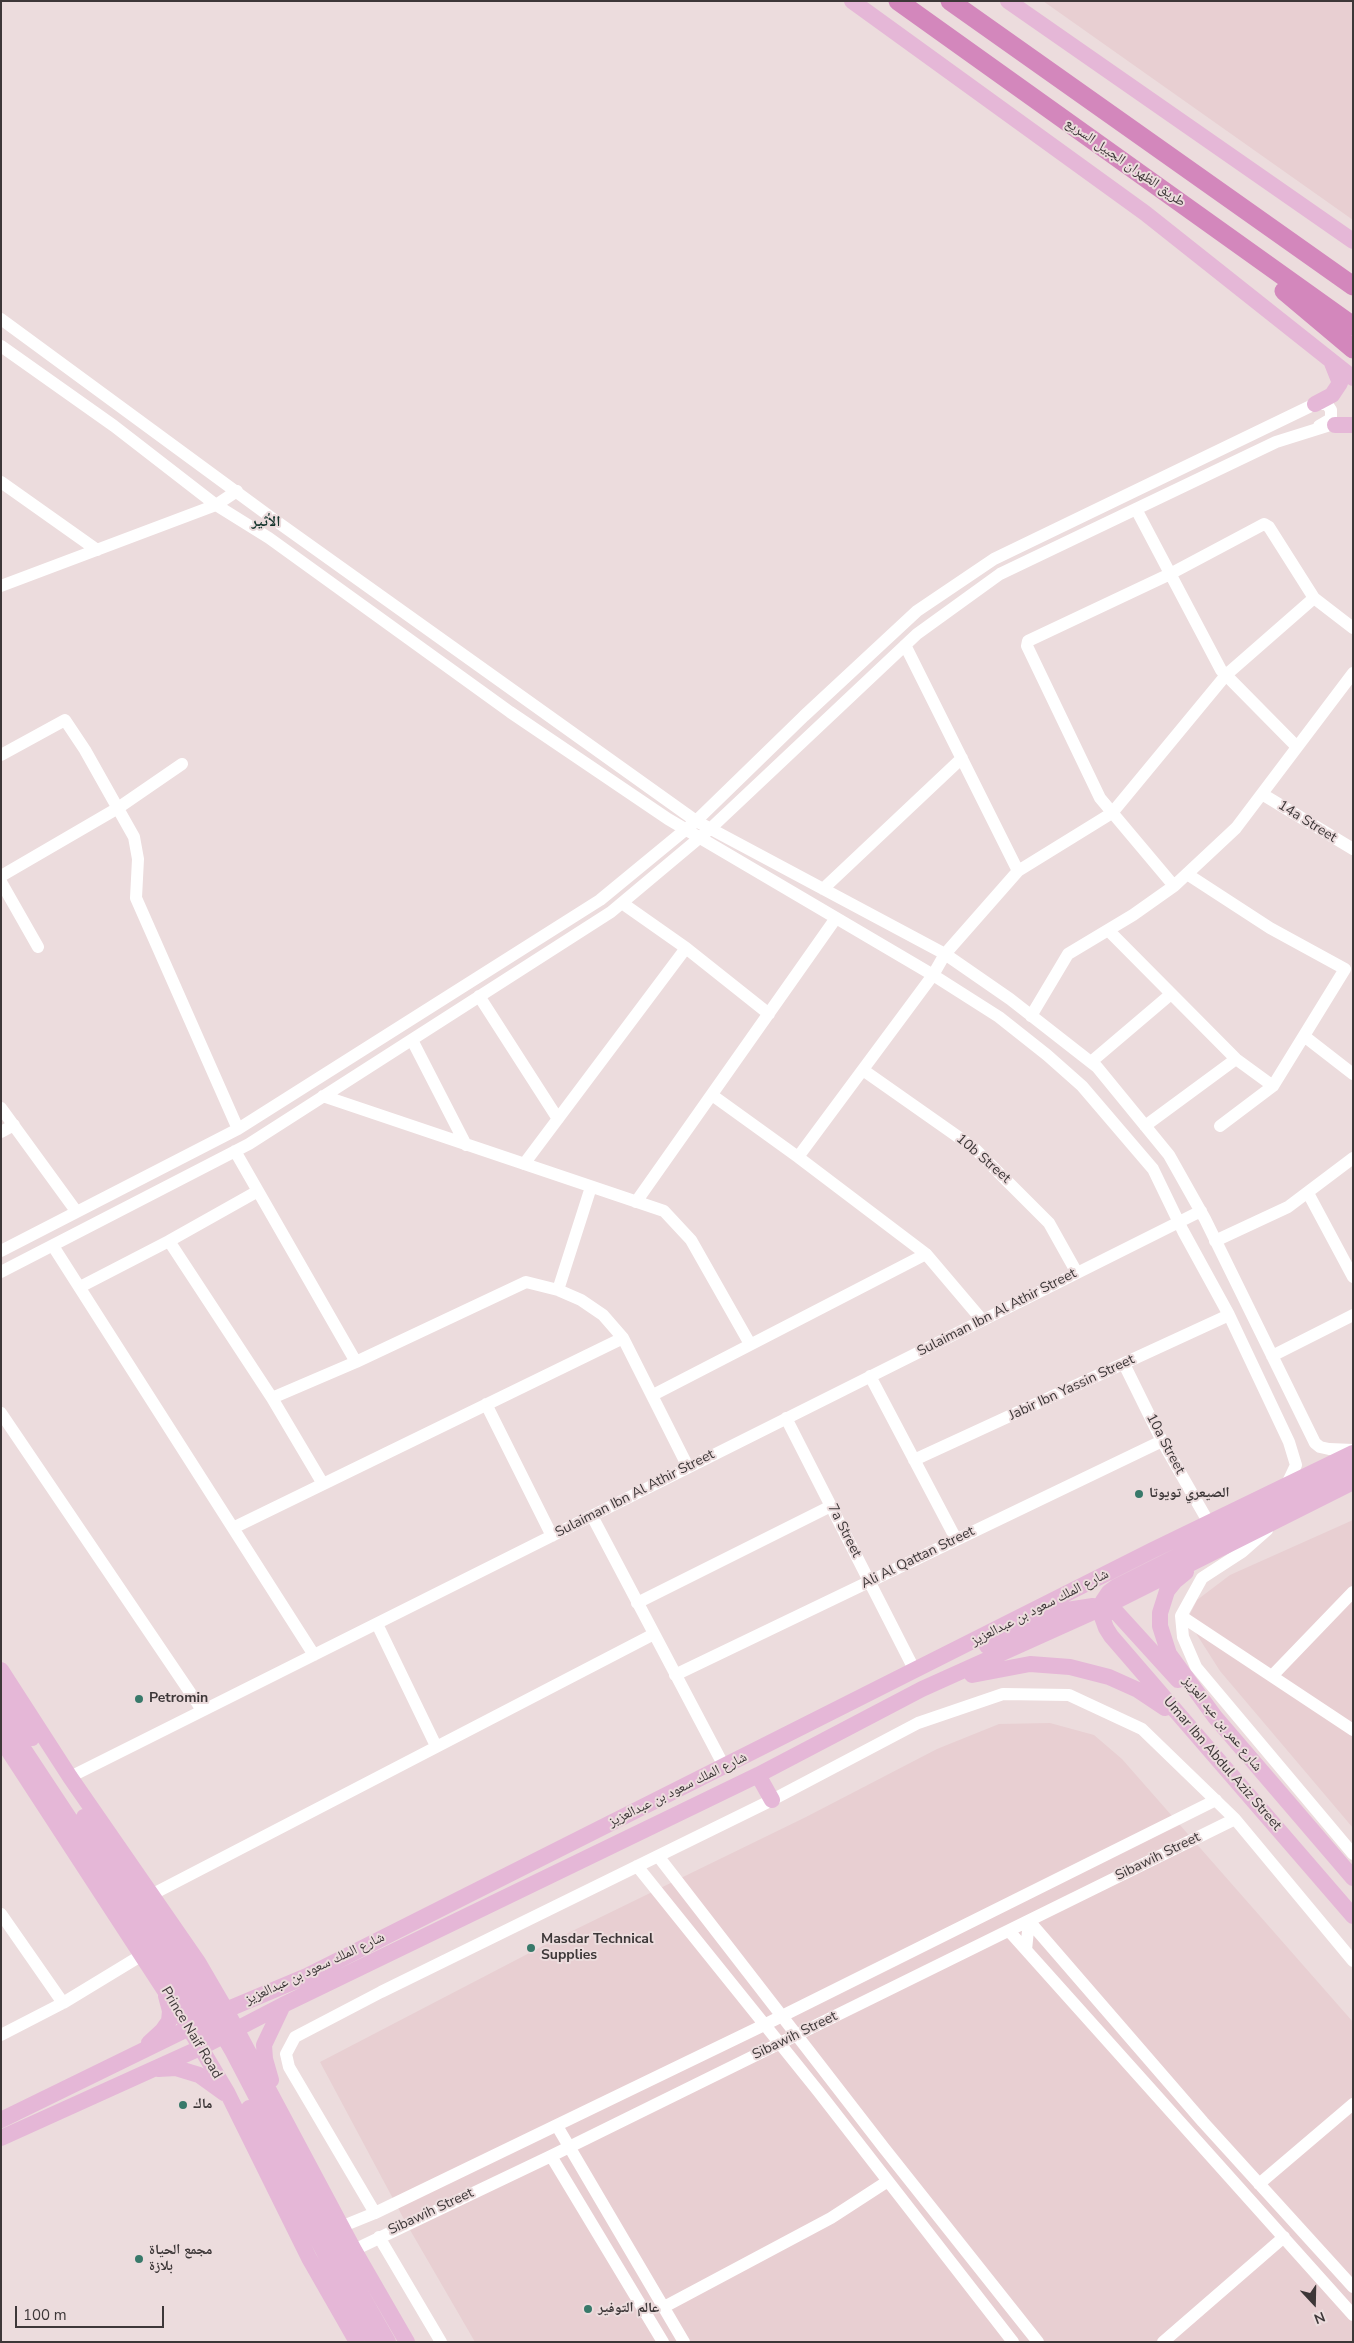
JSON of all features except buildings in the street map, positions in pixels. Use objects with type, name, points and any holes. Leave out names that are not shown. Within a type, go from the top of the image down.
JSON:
[{"type":"highway","name":"طريق الظهران الجبيل السريع","points":[[898,1],[1353,326]]},
{"type":"highway","points":[[950,1],[1353,284]]},
{"type":"highway","points":[[1191,210],[1353,349]]},
{"type":"main road","points":[[852,1],[1145,214],[1353,378]]},
{"type":"main road","points":[[1008,1],[1353,241]]},
{"type":"main road","points":[[1315,404],[1332,395],[1340,383],[1337,370],[1330,360]]},
{"type":"main road","points":[[1327,426],[1353,425]]},
{"type":"main road","name":"شارع الملك سعود بن عبدالعزيز","points":[[1,2120],[226,2010],[307,1976],[1353,1452]]},
{"type":"main road","points":[[1102,1608],[1109,1592],[1116,1587],[1353,1479]]},
{"type":"main road","name":"شارع الملك سعود بن عبدالعزيز","points":[[1,2138],[200,2048],[283,2005],[758,1775],[922,1689],[1102,1608],[1203,1558],[1353,1479]]},
{"type":"main road","name":"شارع عمر بن عبد العزيز","points":[[1203,1558],[1175,1580],[1167,1592],[1160,1613],[1160,1626],[1169,1654],[1215,1717],[1353,1878]]},
{"type":"main road","points":[[915,1671],[980,1650],[1066,1610],[1083,1606],[1102,1608],[1122,1617],[1167,1670],[1215,1717]]},
{"type":"main road","name":"Umar Ibn Abdul Aziz Street","points":[[1102,1608],[1102,1620],[1111,1636],[1353,1916]]},
{"type":"main road","points":[[922,1689],[1009,1666],[1030,1664],[1070,1667],[1109,1677],[1138,1690],[1160,1703],[1195,1733]]},
{"type":"main road","points":[[1,1670],[59,1781],[224,2058],[331,2265],[374,2342]]},
{"type":"main road","points":[[1,1692],[194,1985],[233,2052],[341,2259],[388,2342]]},
{"type":"main road","points":[[1,1715],[59,1781],[151,1895],[198,1962],[226,2010],[343,2226],[354,2250],[407,2342]]},
{"type":"main road","name":"Prince Naif Road","points":[[1,1739],[190,2028],[229,2096],[309,2258],[357,2342]]},
{"type":"main road","points":[[758,1775],[772,1800]]},
{"type":"main road","points":[[198,1962],[229,1996],[237,1998],[307,1976]]},
{"type":"main road","points":[[133,2056],[162,2031],[169,2021],[170,2011],[163,1987]]},
{"type":"main road","points":[[279,2109],[264,2059],[264,2045],[283,2005]]},
{"type":"main road","points":[[154,2069],[176,2068],[199,2075],[229,2096]]},
{"type":"street","points":[[1,319],[568,731],[696,821],[945,954],[1010,998],[1091,1062],[1169,1156],[1201,1211],[1309,1433],[1320,1447],[1353,1452]]},
{"type":"street","points":[[1,346],[114,426],[216,505],[269,538],[510,712],[699,839],[934,975],[998,1017],[1046,1054],[1082,1086],[1153,1169],[1178,1222],[1229,1315],[1290,1442],[1296,1465],[1286,1484]]},
{"type":"street","points":[[1,1250],[238,1128],[600,900],[696,821],[810,710],[916,611],[994,559],[1315,404],[1327,404],[1332,414],[1332,419],[1327,426]]},
{"type":"street","points":[[1,1272],[235,1151],[412,1040],[622,903],[710,829],[917,634],[1000,574],[1276,442],[1327,426],[1353,431]]},
{"type":"street","points":[[4,488],[97,550]]},
{"type":"street","points":[[1,586],[216,505],[237,491]]},
{"type":"street","points":[[1136,509],[1221,670],[1297,747]]},
{"type":"street","points":[[1174,886],[1100,798],[1027,646],[1032,637],[1170,574],[1264,524],[1269,526],[1314,598],[1353,628]]},
{"type":"street","points":[[798,1157],[934,975],[945,954],[1018,871],[1112,813],[1226,676],[1314,598]]},
{"type":"street","points":[[905,645],[1018,871]]},
{"type":"street","points":[[1031,1016],[1068,954],[1174,886],[1236,828],[1353,674]]},
{"type":"street","points":[[1,755],[65,720],[85,750],[134,837],[138,858],[136,898],[238,1128]]},
{"type":"street","points":[[823,889],[962,758]]},
{"type":"street","points":[[1,876],[118,808],[182,764]]},
{"type":"street","name":"14a Street","points":[[1262,794],[1353,850]]},
{"type":"street","points":[[1187,874],[1270,928],[1345,969],[1273,1086],[1220,1126]]},
{"type":"street","points":[[1,882],[38,947]]},
{"type":"street","points":[[622,903],[686,948],[769,1014]]},
{"type":"street","points":[[636,1202],[836,918]]},
{"type":"street","points":[[1108,930],[1236,1060],[1273,1086]]},
{"type":"street","points":[[524,1164],[686,948]]},
{"type":"street","points":[[1091,1062],[1171,994]]},
{"type":"street","points":[[479,996],[558,1119]]},
{"type":"street","points":[[1304,1036],[1353,1074]]},
{"type":"street","points":[[412,1040],[466,1144]]},
{"type":"street","points":[[1145,1126],[1236,1060]]},
{"type":"street","name":"10b Street","points":[[863,1070],[974,1148],[1049,1224],[1077,1272]]},
{"type":"street","points":[[712,1095],[798,1157],[926,1254],[982,1320]]},
{"type":"street","points":[[323,1096],[664,1211],[691,1240],[750,1344]]},
{"type":"street","points":[[1,1108],[76,1211]]},
{"type":"street","points":[[1,1132],[14,1125]]},
{"type":"street","points":[[235,1151],[356,1362]]},
{"type":"street","points":[[1215,1241],[1288,1207],[1353,1158]]},
{"type":"street","points":[[558,1290],[591,1187]]},
{"type":"street","points":[[80,1287],[169,1241],[258,1191]]},
{"type":"street","points":[[1308,1193],[1353,1277]]},
{"type":"street","name":"Sulaiman Ibn Al Athir Street","points":[[59,1781],[377,1624],[1201,1211]]},
{"type":"street","points":[[169,1241],[272,1398],[323,1484]]},
{"type":"street","points":[[53,1246],[314,1655]]},
{"type":"street","points":[[653,1395],[926,1254]]},
{"type":"street","points":[[272,1398],[356,1362],[526,1282],[558,1290],[581,1300],[603,1315],[623,1338],[688,1467]]},
{"type":"street","name":"Jabir Ibn Yassin Street","points":[[914,1460],[1229,1315]]},
{"type":"street","points":[[1272,1356],[1353,1315]]},
{"type":"street","points":[[233,1528],[623,1338]]},
{"type":"street","name":"10a Street","points":[[1124,1364],[1162,1440],[1209,1523]]},
{"type":"street","points":[[870,1376],[956,1540]]},
{"type":"street","points":[[486,1404],[552,1536]]},
{"type":"street","points":[[1,1413],[202,1710]]},
{"type":"street","name":"7a Street","points":[[786,1418],[915,1671]]},
{"type":"street","points":[[1290,1442],[1294,1445],[1302,1445],[1308,1439],[1309,1433]]},
{"type":"street","name":"Ali Al Qattan Street","points":[[675,1675],[1162,1440]]},
{"type":"street","points":[[637,1602],[831,1506]]},
{"type":"street","points":[[592,1516],[725,1768]]},
{"type":"street","points":[[1278,1519],[1242,1552],[1202,1578],[1181,1616],[1182,1637],[1196,1668],[1353,1854]]},
{"type":"street","points":[[1272,1676],[1353,1592]]},
{"type":"street","points":[[1181,1616],[1353,1730]]},
{"type":"street","points":[[377,1624],[436,1746]]},
{"type":"street","points":[[151,1895],[654,1634]]},
{"type":"street","points":[[376,2213],[289,2067],[286,2054],[295,2037],[772,1800],[918,1723],[1003,1694],[1069,1695],[1142,1729],[1235,1819],[1353,1961]]},
{"type":"street","name":"Sibawih Street","points":[[343,2226],[376,2213],[678,2067],[1216,1800]]},
{"type":"street","name":"Sibawih Street","points":[[354,2250],[551,2156],[1235,1819]]},
{"type":"street","points":[[658,1856],[1038,2342]]},
{"type":"street","points":[[636,1866],[888,2181],[1013,2342]]},
{"type":"street","points":[[1,1914],[63,2003]]},
{"type":"street","points":[[1026,1950],[1030,1921]]},
{"type":"street","points":[[1030,1921],[1260,2184],[1353,2287]]},
{"type":"street","points":[[1009,1931],[1353,2316]]},
{"type":"street","points":[[1,1937],[13,1932]]},
{"type":"street","points":[[1,2035],[63,2003],[142,1955]]},
{"type":"street","points":[[678,2067],[688,2088]]},
{"type":"street","points":[[1260,2184],[1353,2104]]},
{"type":"street","points":[[557,2126],[684,2342]]},
{"type":"street","points":[[551,2156],[663,2342]]},
{"type":"street","points":[[664,2307],[831,2218],[888,2181]]},
{"type":"street","points":[[379,2237],[441,2342]]},
{"type":"street","points":[[1162,2342],[1284,2237]]},
{"type":"shaded area","points":[[1043,1],[1353,1],[1353,220]]},
{"type":"shaded area","points":[[1353,1520],[1353,1828],[1220,1671],[1192,1627],[1190,1614],[1197,1600],[1230,1575]]},
{"type":"shaded area","points":[[1050,1723],[1094,1735],[1122,1759],[1353,2022],[1353,2342],[475,2342],[406,2223],[320,2062],[564,1935],[806,1817],[937,1749],[999,1724]]},
{"type":"place","name":"الصيعري تويوتا","points":[[1139,1494]]},
{"type":"place","name":"Petromin","points":[[139,1699]]},
{"type":"place","name":"Masdar Technical Supplies","points":[[531,1948]]},
{"type":"place","name":"ماك","points":[[183,2105]]},
{"type":"place","name":"مجمع الحياة بلازة","points":[[139,2259]]},
{"type":"place","name":"عالم التوفير","points":[[588,2309]]},
{"type":"district","name":"الأثير","points":[[266,522]]}]
